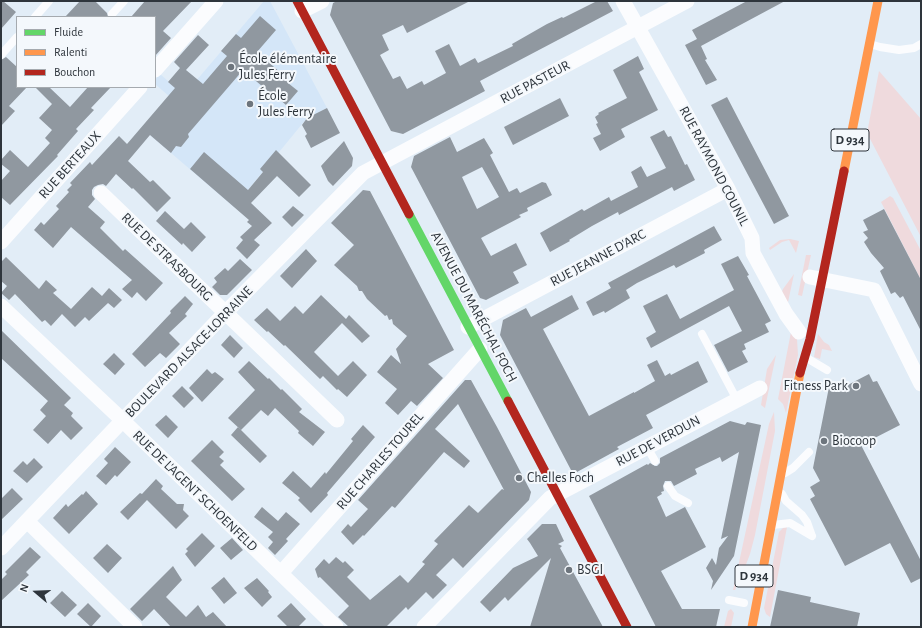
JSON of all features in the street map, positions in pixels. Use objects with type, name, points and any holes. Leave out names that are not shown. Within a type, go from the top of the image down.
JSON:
[{"type":"main road","name":"D 934","points":[[752,627],[770,525],[781,476],[801,369],[810,338],[813,279],[870,44],[878,1]]},
{"type":"main road","name":"AVENUE DU MARÉCHAL FOCH","points":[[299,6],[468,327],[510,402],[627,627]]},
{"type":"main road","name":"D 934","points":[[801,369],[799,332],[802,317]]},
{"type":"main road","name":"D 934","points":[[743,606],[758,565],[770,525]]},
{"type":"street","points":[[156,69],[216,1]]},
{"type":"street","points":[[299,6],[322,1]]},
{"type":"street","name":"RUE RAYMOND COUNIL","points":[[623,1],[728,189],[752,238],[753,253],[786,314],[799,332]]},
{"type":"street","name":"RUE PASTEUR","points":[[382,163],[687,1]]},
{"type":"street","name":"RUE BERTEAUX","points":[[1,242],[139,88]]},
{"type":"street","name":"BOULEVARD ALSACE-LORRAINE","points":[[1,548],[225,313],[363,173],[382,163]]},
{"type":"street","name":"RUE JEANNE D'ARC","points":[[468,327],[728,189]]},
{"type":"street","name":"RUE DE STRASBOURG","points":[[102,193],[337,420]]},
{"type":"street","points":[[813,279],[874,290],[921,384]]},
{"type":"street","name":"RUE DE L'AGENT SCHOENFELD","points":[[1,306],[336,627]]},
{"type":"street","name":"RUE CHARLES TOUREL","points":[[281,574],[480,349]]},
{"type":"street","name":"RUE DE VERDUN","points":[[424,627],[550,498],[760,388]]},
{"type":"street","points":[[26,521],[135,627]]},
{"type":"lane","points":[[36,16],[49,1]]},
{"type":"lane","points":[[112,14],[124,1]]},
{"type":"lane","points":[[872,1],[865,37],[870,44],[899,50],[914,48],[921,44]]},
{"type":"lane","points":[[1,55],[16,38]]},
{"type":"lane","points":[[702,334],[736,400]]},
{"type":"lane","points":[[805,356],[827,370]]},
{"type":"lane","points":[[647,447],[655,461]]},
{"type":"lane","points":[[781,476],[793,468],[810,452]]},
{"type":"lane","points":[[668,486],[675,496],[688,503]]},
{"type":"lane","points":[[770,525],[790,523],[812,536],[807,522],[802,515],[786,501],[779,486]]},
{"type":"lane","points":[[729,600],[743,606]]},
{"type":"shaded area","name":"École Jules Ferry","points":[[264,1],[270,1],[327,108],[307,118],[234,207],[150,135],[177,103],[156,85],[156,79],[160,74],[184,95]]},
{"type":"shaded area","points":[[879,71],[921,119],[921,237],[867,133]]},
{"type":"shaded area","points":[[890,196],[893,198],[921,251],[921,280],[881,202]]},
{"type":"shaded area","points":[[790,239],[799,241],[796,253],[789,240],[782,242],[770,250],[769,248],[780,240]]},
{"type":"shaded area","points":[[806,255],[811,255],[802,296],[798,295]]},
{"type":"shaded area","points":[[794,274],[787,307],[781,294]]},
{"type":"shaded area","points":[[791,332],[797,339],[798,355],[786,413],[783,404],[778,399]]},
{"type":"shaded area","points":[[818,334],[824,342],[829,345],[832,351],[822,349],[820,359],[814,357]]},
{"type":"shaded area","points":[[776,355],[765,408],[761,405],[767,369]]},
{"type":"shaded area","points":[[774,412],[775,431],[755,535],[742,575],[735,590],[733,590],[769,424]]},
{"type":"shaded area","points":[[787,527],[770,617],[766,614],[764,608],[779,532],[783,528]]},
{"type":"shaded area","points":[[731,609],[734,613],[731,627],[724,627],[728,611]]},
{"type":"building","points":[[1,1],[16,12],[1,29]]},
{"type":"building","points":[[80,1],[95,1],[107,13],[108,16],[66,16]]},
{"type":"building","points":[[145,1],[192,1],[163,31],[171,38],[156,55],[156,16],[132,16]]},
{"type":"building","points":[[337,1],[470,1],[407,33],[403,25],[382,35],[389,50],[380,55],[393,79],[400,76],[407,89],[422,81],[424,85],[446,73],[435,51],[449,44],[460,66],[475,58],[478,63],[513,46],[512,44],[547,24],[562,17],[563,18],[597,1],[607,1],[613,11],[480,81],[485,91],[403,134],[391,131],[330,15],[333,3]]},
{"type":"building","points":[[747,1],[785,1],[701,46],[707,59],[705,60],[717,80],[706,85],[685,45],[697,39],[692,30]]},
{"type":"building","points":[[260,16],[276,30],[257,52],[290,81],[288,83],[298,91],[286,105],[243,70],[188,134],[189,137],[181,147],[176,146],[171,153],[150,135],[128,161],[150,182],[153,180],[171,198],[157,212],[133,188],[132,189],[116,174],[106,186],[103,184],[98,185],[92,190],[92,195],[95,199],[88,207],[105,222],[100,228],[123,251],[125,249],[163,283],[146,301],[137,292],[132,298],[122,289],[132,280],[71,227],[53,248],[34,230],[41,222],[44,225],[59,209],[56,206],[69,192],[67,190],[72,185],[70,183],[90,162],[92,165],[119,136],[127,144],[175,88],[168,82],[180,68],[174,62],[198,35],[209,45],[186,70],[203,84],[227,56],[221,51],[236,34],[241,38]]},
{"type":"building","points":[[638,56],[644,69],[639,72],[658,110],[621,129],[625,137],[600,151],[593,138],[601,134],[596,124],[598,123],[595,117],[599,114],[598,113],[627,98],[613,70]]},
{"type":"building","points":[[6,57],[16,66],[16,88],[26,88],[9,106],[15,111],[1,126],[1,60]]},
{"type":"building","points":[[36,88],[50,88],[70,107],[87,88],[110,88],[91,108],[94,110],[76,129],[78,131],[57,155],[58,156],[10,205],[1,197],[1,181],[10,171],[1,164],[1,160],[10,150],[28,167],[50,143],[45,138],[52,130],[39,118],[52,104]]},
{"type":"building","points":[[727,97],[789,216],[774,224],[711,105]]},
{"type":"building","points":[[560,98],[569,116],[513,145],[504,127]]},
{"type":"building","points":[[327,108],[340,133],[311,148],[305,136],[307,134],[302,125],[307,118]]},
{"type":"building","points":[[664,130],[668,137],[671,136],[685,165],[687,164],[695,180],[674,191],[672,187],[619,215],[618,212],[550,252],[540,233],[582,209],[584,211],[609,197],[611,201],[638,187],[631,172],[641,166],[647,177],[666,168],[650,137]]},
{"type":"building","points":[[450,137],[457,152],[484,138],[493,153],[490,155],[509,192],[517,188],[520,193],[542,182],[546,183],[552,195],[527,208],[528,211],[519,215],[521,217],[481,238],[491,256],[516,243],[527,265],[513,272],[519,283],[486,300],[480,298],[411,167],[414,156]],"holes":[[[482,167],[499,197],[477,209],[462,177]]]},
{"type":"building","points":[[344,141],[353,158],[352,166],[333,186],[328,181],[321,166]]},
{"type":"building","points":[[276,150],[311,185],[299,197],[277,176],[251,203],[272,223],[254,240],[260,245],[247,259],[236,248],[243,240],[240,237],[252,226],[247,222],[249,220],[190,169],[204,152],[248,190],[263,172],[260,169]]},
{"type":"building","points":[[363,190],[370,191],[454,350],[428,364],[443,378],[417,406],[411,401],[398,415],[385,403],[397,389],[377,372],[391,355],[401,364],[396,349],[407,336],[393,324],[392,319],[389,320],[387,315],[385,316],[367,299],[362,291],[359,291],[357,286],[334,265],[354,245],[331,223]]},
{"type":"building","points":[[293,206],[304,215],[292,227],[282,217]]},
{"type":"building","points":[[884,209],[921,280],[921,331],[903,296],[900,298],[895,292],[891,294],[880,271],[884,268],[864,242],[868,238],[863,232],[868,230],[863,220]]},
{"type":"building","points":[[165,211],[184,229],[191,222],[206,237],[192,252],[183,243],[182,245],[156,221]]},
{"type":"building","points":[[714,226],[722,240],[704,250],[705,253],[676,268],[674,265],[637,283],[626,290],[630,298],[605,313],[604,311],[593,316],[586,302],[611,288],[608,283]]},
{"type":"building","points":[[306,249],[317,261],[292,288],[280,276]]},
{"type":"building","points":[[738,256],[749,275],[747,276],[771,321],[765,324],[769,332],[744,344],[746,349],[742,351],[748,362],[728,372],[714,345],[742,331],[729,306],[651,348],[646,338],[656,332],[643,306],[667,294],[680,319],[734,290],[721,264]]},
{"type":"building","points":[[6,257],[39,289],[46,280],[57,290],[53,293],[71,309],[92,287],[102,296],[109,288],[122,300],[114,308],[108,303],[89,321],[85,317],[75,327],[62,314],[51,326],[45,320],[42,322],[15,294],[9,300],[1,293],[7,286],[1,281],[1,262]]},
{"type":"building","points":[[240,259],[252,270],[227,295],[220,295],[212,287],[217,282],[214,278],[225,268],[228,271]]},
{"type":"building","points":[[321,295],[346,319],[349,315],[370,336],[362,343],[342,323],[314,352],[338,376],[353,361],[367,375],[347,397],[338,389],[337,390],[323,376],[320,379],[285,345],[284,346],[254,320],[267,308],[280,321],[295,306],[303,314]]},
{"type":"building","points":[[572,295],[579,309],[543,329],[589,416],[655,381],[647,365],[657,360],[665,376],[670,373],[671,375],[698,361],[708,382],[646,415],[653,428],[617,447],[619,449],[577,472],[571,470],[500,335],[503,320],[526,308],[531,317]]},
{"type":"building","points":[[185,296],[193,304],[185,314],[187,316],[169,333],[180,344],[166,358],[160,353],[145,367],[132,354]]},
{"type":"building","points":[[1,330],[71,398],[64,405],[73,413],[71,416],[83,428],[71,440],[61,430],[48,444],[33,430],[46,416],[40,410],[48,401],[1,358]]},
{"type":"building","points":[[230,335],[243,348],[234,358],[221,345]]},
{"type":"building","points":[[114,353],[125,364],[115,375],[103,364]]},
{"type":"building","points":[[249,361],[268,379],[269,378],[281,390],[282,389],[302,409],[299,412],[325,432],[313,446],[298,433],[299,431],[275,408],[268,416],[261,410],[241,430],[228,418],[255,390],[238,372]]},
{"type":"building","points":[[207,369],[212,374],[215,372],[224,379],[202,402],[189,388]]},
{"type":"building","points":[[869,374],[873,382],[877,381],[900,425],[861,445],[921,561],[921,578],[911,583],[890,543],[845,566],[810,499],[815,496],[810,487],[820,481],[813,468],[829,387],[840,389]]},
{"type":"building","points":[[465,380],[471,380],[497,427],[531,492],[529,500],[463,568],[453,558],[436,575],[447,585],[433,599],[426,592],[408,610],[406,607],[386,627],[349,627],[338,617],[349,606],[320,577],[318,578],[315,569],[324,559],[329,564],[336,557],[343,563],[345,561],[354,570],[347,577],[370,600],[400,575],[408,583],[425,564],[422,562],[438,544],[434,541],[469,505],[478,513],[502,489],[504,490],[458,404],[435,429],[470,461],[464,468],[444,452],[395,508],[392,506],[364,536],[363,535],[353,545],[341,532],[348,524],[351,527],[368,509],[358,500]]},
{"type":"building","points":[[182,386],[194,398],[184,408],[172,396]]},
{"type":"building","points":[[166,415],[178,427],[168,438],[155,425]]},
{"type":"building","points":[[730,421],[745,425],[747,422],[761,425],[734,556],[711,590],[713,581],[706,568],[712,558],[716,565],[719,548],[728,536],[721,539],[739,452],[722,462],[720,457],[695,469],[697,474],[674,486],[671,481],[665,481],[663,486],[664,491],[657,497],[666,517],[685,507],[706,547],[661,571],[682,609],[720,609],[716,627],[656,627],[589,496],[647,464],[648,465],[650,463],[657,466],[660,463],[660,458]]},
{"type":"building","points":[[363,425],[375,437],[327,493],[328,495],[311,513],[298,500],[300,498],[282,483],[293,471],[311,488],[325,472],[326,474],[353,441],[351,439]]},
{"type":"building","points":[[238,427],[267,456],[260,463],[231,435]]},
{"type":"building","points":[[212,440],[224,452],[219,457],[224,461],[220,465],[245,489],[232,501],[191,461]]},
{"type":"building","points":[[115,447],[131,462],[117,477],[115,475],[106,485],[96,476],[108,463],[104,459]]},
{"type":"building","points":[[34,458],[43,467],[27,483],[13,471],[23,461],[27,465]]},
{"type":"building","points":[[156,479],[163,486],[161,489],[177,504],[184,504],[183,510],[189,516],[176,529],[147,500],[128,520],[120,512],[140,493],[142,494]]},
{"type":"building","points":[[12,488],[23,499],[1,520],[1,499]]},
{"type":"building","points":[[86,491],[98,504],[69,534],[53,518],[66,504],[68,507]]},
{"type":"building","points":[[262,507],[278,521],[286,512],[300,524],[286,539],[288,541],[275,555],[268,548],[273,542],[268,537],[273,532],[254,517]]},
{"type":"building","points":[[542,524],[556,524],[564,541],[558,544],[562,546],[560,548],[603,627],[530,627],[551,558],[508,601],[505,597],[490,612],[480,602],[513,568],[538,556],[527,539]]},
{"type":"building","points":[[202,533],[215,546],[195,567],[185,554],[188,551],[186,549]]},
{"type":"building","points":[[232,538],[243,550],[231,560],[220,548]]},
{"type":"building","points":[[107,544],[122,558],[108,573],[93,558]]},
{"type":"building","points":[[30,547],[41,557],[26,572],[29,575],[1,601],[1,580],[7,574],[5,572]]},
{"type":"building","points":[[173,566],[182,580],[166,597],[186,617],[198,605],[206,617],[213,612],[227,627],[171,627],[154,609],[142,621],[130,609]]},
{"type":"building","points":[[224,577],[237,593],[224,604],[211,588]]},
{"type":"building","points":[[257,578],[269,591],[268,592],[272,597],[262,607],[244,588]]},
{"type":"building","points":[[778,590],[811,597],[810,602],[860,613],[857,627],[770,627]]},
{"type":"building","points":[[62,591],[77,605],[65,617],[50,603]]},
{"type":"building","points":[[88,603],[101,616],[91,627],[77,614]]},
{"type":"building","points":[[291,603],[306,619],[298,627],[288,627],[277,616]]},
{"type":"traffic: fast","points":[[409,214],[508,401]]},
{"type":"traffic: slow","points":[[844,171],[878,1]]},
{"type":"traffic: slow","points":[[752,627],[800,373]]},
{"type":"traffic: jam","points":[[297,1],[409,214]]},
{"type":"traffic: jam","points":[[800,373],[810,339],[844,171]]},
{"type":"traffic: jam","points":[[508,401],[627,627]]},
{"type":"place","name":"École élémentaire Jules Ferry","points":[[231,67]]},
{"type":"place","name":"École Jules Ferry","points":[[250,104]]},
{"type":"place","name":"Fitness Park","points":[[856,386]]},
{"type":"place","name":"Biocoop","points":[[824,441]]},
{"type":"place","name":"Chelles Foch","points":[[519,478]]},
{"type":"place","name":"BSGI","points":[[569,570]]}]
